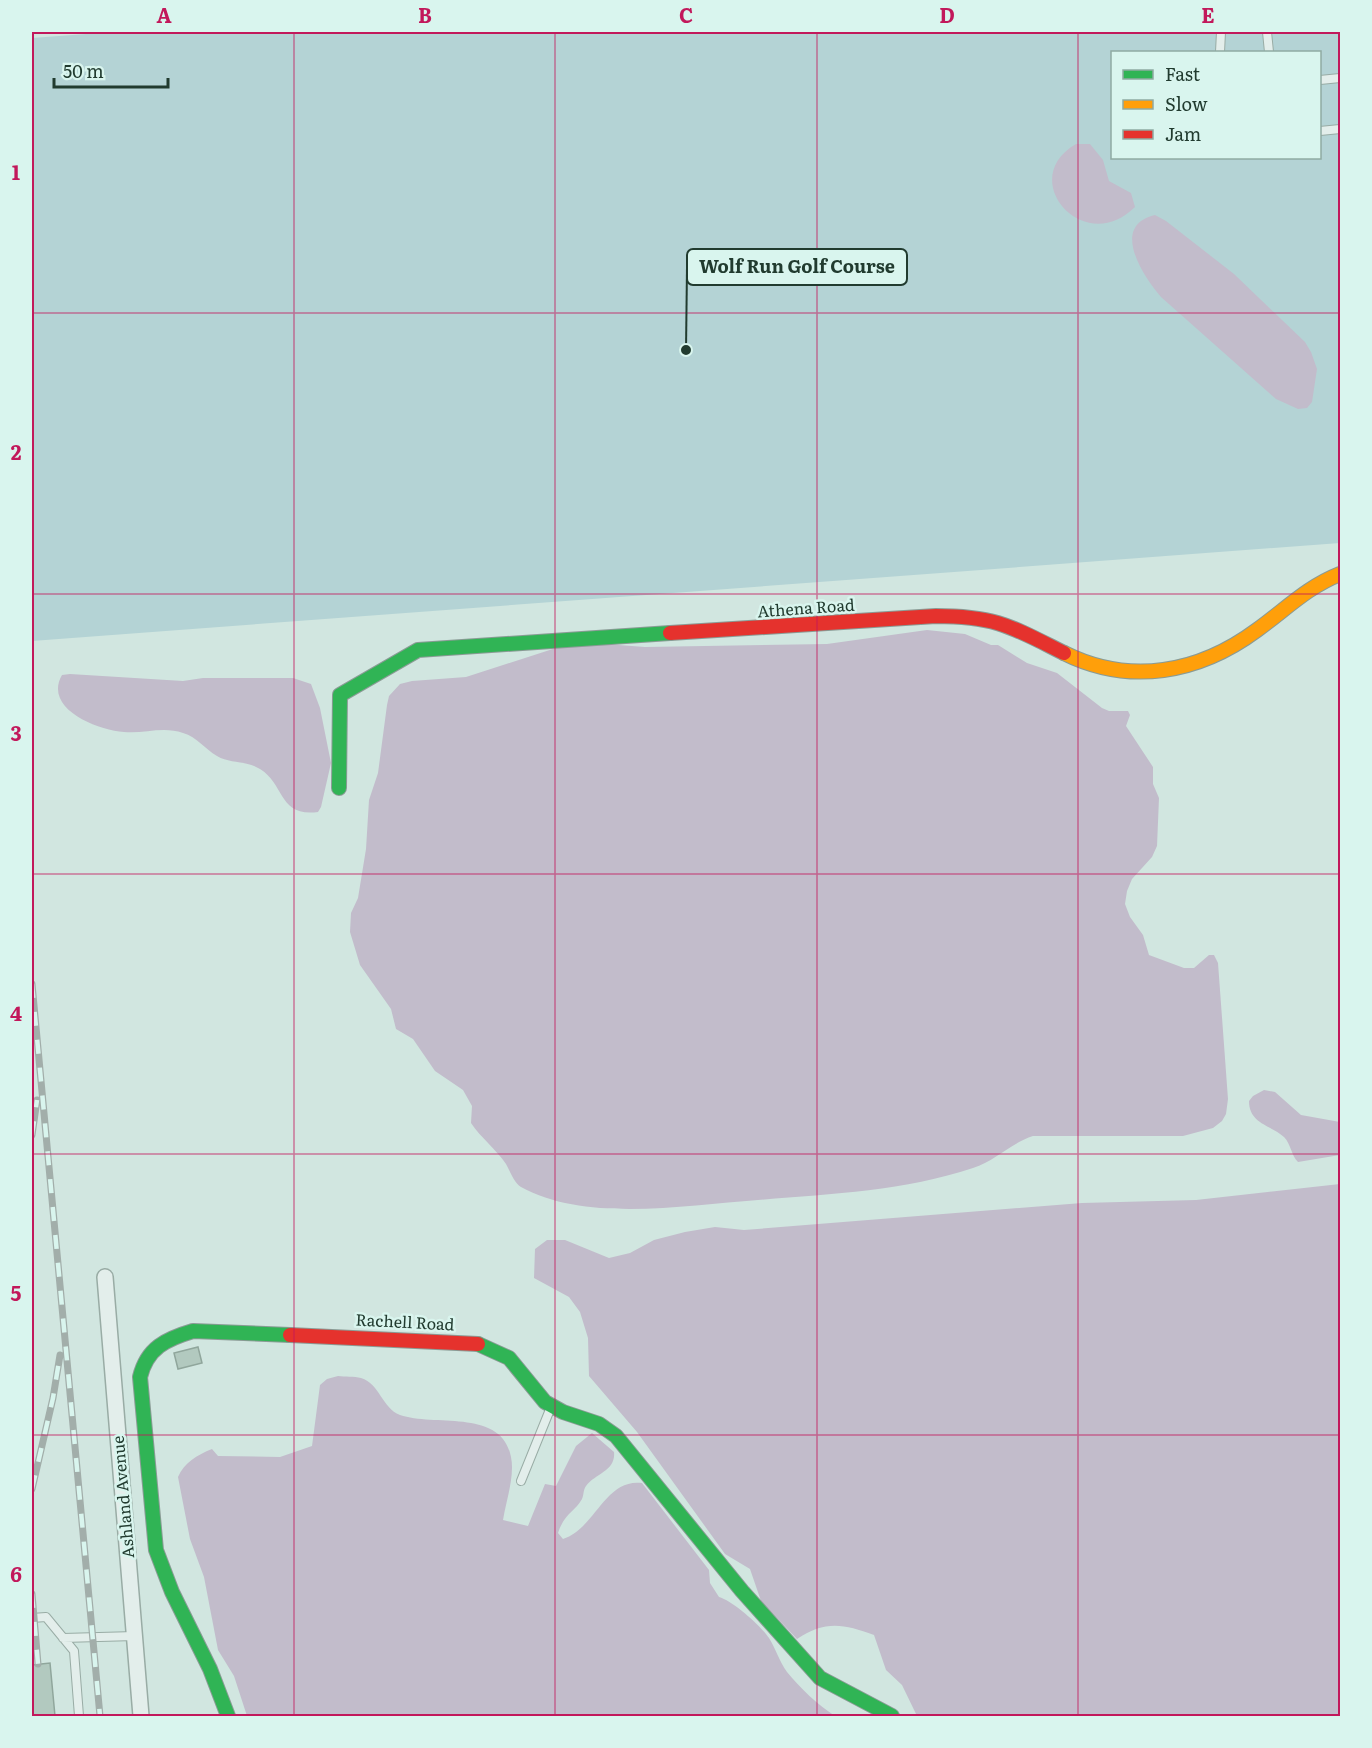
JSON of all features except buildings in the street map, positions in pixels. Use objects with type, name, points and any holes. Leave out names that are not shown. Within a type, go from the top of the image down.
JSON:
[{"type":"street","name":"Athena Road","points":[[339,788],[340,694],[418,650],[936,616],[989,619],[1012,627],[1100,669],[1121,673],[1146,671],[1180,667],[1214,655],[1260,629],[1305,590],[1341,574]]},
{"type":"street","name":"Ashland Avenue","points":[[105,1277],[141,1716]]},
{"type":"street","name":"Rachell Road","points":[[228,1716],[210,1669],[172,1592],[156,1550],[140,1377],[141,1367],[152,1347],[174,1336],[193,1331],[217,1330],[482,1343],[512,1360],[534,1390],[552,1406],[568,1415],[604,1424],[742,1591],[820,1678],[892,1716]]},
{"type":"lane","points":[[1220,51],[1221,32]]},
{"type":"lane","points":[[1267,32],[1269,51]]},
{"type":"lane","points":[[1321,80],[1341,78]]},
{"type":"lane","points":[[1321,131],[1341,129]]},
{"type":"lane","points":[[521,1481],[552,1406]]},
{"type":"lane","points":[[32,1618],[46,1617],[74,1651],[79,1716]]},
{"type":"lane","points":[[63,1638],[135,1636]]},
{"type":"shaded area","points":[[113,32],[1340,32],[1340,543],[32,641],[32,38]]},
{"type":"shaded area","points":[[1076,144],[1090,144],[1103,160],[1109,181],[1131,193],[1135,207],[1115,220],[1096,224],[1078,219],[1063,208],[1054,193],[1052,176],[1059,159]]},
{"type":"shaded area","points":[[1155,215],[1234,274],[1305,342],[1317,369],[1312,402],[1307,408],[1298,409],[1276,399],[1161,297],[1146,277],[1134,253],[1132,241],[1134,230],[1141,221]]},
{"type":"shaded area","points":[[927,630],[965,634],[991,645],[998,645],[1027,663],[1057,673],[1102,708],[1109,711],[1128,711],[1130,715],[1126,726],[1153,767],[1153,784],[1159,798],[1157,846],[1152,857],[1132,879],[1125,904],[1130,917],[1143,935],[1149,955],[1184,968],[1194,968],[1209,955],[1214,955],[1218,963],[1228,1099],[1226,1114],[1222,1121],[1213,1128],[1183,1136],[1033,1136],[981,1165],[947,1176],[894,1187],[839,1193],[637,1209],[575,1205],[547,1198],[521,1187],[514,1180],[506,1164],[471,1123],[472,1106],[463,1090],[435,1071],[413,1039],[396,1029],[391,1009],[360,965],[350,932],[351,913],[358,898],[366,849],[369,800],[378,773],[389,696],[400,684],[466,677],[559,647],[605,644],[645,647],[827,644]]},
{"type":"shaded area","points":[[62,675],[183,681],[203,678],[293,678],[311,684],[320,708],[331,763],[321,807],[318,812],[296,810],[283,798],[268,775],[260,769],[222,758],[193,737],[183,733],[168,730],[124,732],[87,722],[66,707],[60,698],[58,687]]},
{"type":"shaded area","points":[[1264,1090],[1275,1092],[1301,1115],[1340,1122],[1340,1155],[1298,1162],[1284,1137],[1257,1119],[1250,1109],[1249,1101]]},
{"type":"shaded area","points":[[1340,1184],[1340,1716],[917,1716],[902,1685],[886,1670],[874,1635],[844,1626],[826,1626],[797,1639],[761,1601],[750,1569],[725,1554],[637,1432],[589,1376],[588,1338],[580,1312],[569,1297],[534,1278],[535,1249],[547,1240],[565,1240],[609,1258],[630,1253],[654,1240],[715,1227],[744,1230],[1082,1203],[1196,1200]]},
{"type":"shaded area","points":[[338,1376],[358,1377],[367,1381],[373,1385],[389,1407],[400,1415],[465,1422],[495,1431],[505,1442],[512,1464],[503,1520],[528,1526],[545,1484],[556,1486],[576,1446],[592,1433],[614,1452],[614,1458],[609,1468],[586,1486],[583,1497],[567,1516],[558,1533],[563,1539],[574,1534],[584,1525],[619,1488],[642,1483],[709,1570],[710,1583],[719,1597],[739,1609],[760,1627],[792,1678],[835,1716],[247,1716],[234,1676],[218,1650],[204,1577],[190,1539],[178,1477],[192,1460],[212,1449],[218,1456],[280,1457],[312,1446],[320,1385],[327,1379]]},
{"type":"railway","points":[[32,984],[100,1716]]},
{"type":"railway","points":[[32,1135],[37,1100]]},
{"type":"railway","points":[[32,1489],[53,1398],[60,1355]]},
{"type":"railway","points":[[32,1594],[38,1664]]},
{"type":"traffic: fast","points":[[339,788],[340,695],[418,650],[670,633]]},
{"type":"traffic: fast","points":[[228,1716],[210,1669],[172,1592],[156,1550],[140,1377],[147,1359],[159,1346],[174,1337],[193,1331],[290,1335]]},
{"type":"traffic: fast","points":[[478,1344],[509,1358],[545,1402],[563,1412],[599,1424],[616,1436],[742,1591],[820,1678],[892,1716]]},
{"type":"traffic: slow","points":[[1064,653],[1089,663],[1139,672],[1188,665],[1235,645],[1307,592],[1340,574]]},
{"type":"traffic: jam","points":[[670,633],[936,616],[957,617],[974,618],[1003,625],[1064,653]]},
{"type":"traffic: jam","points":[[290,1335],[478,1344]]},
{"type":"place","name":"Wolf Run Golf Course","points":[[686,350]]}]
